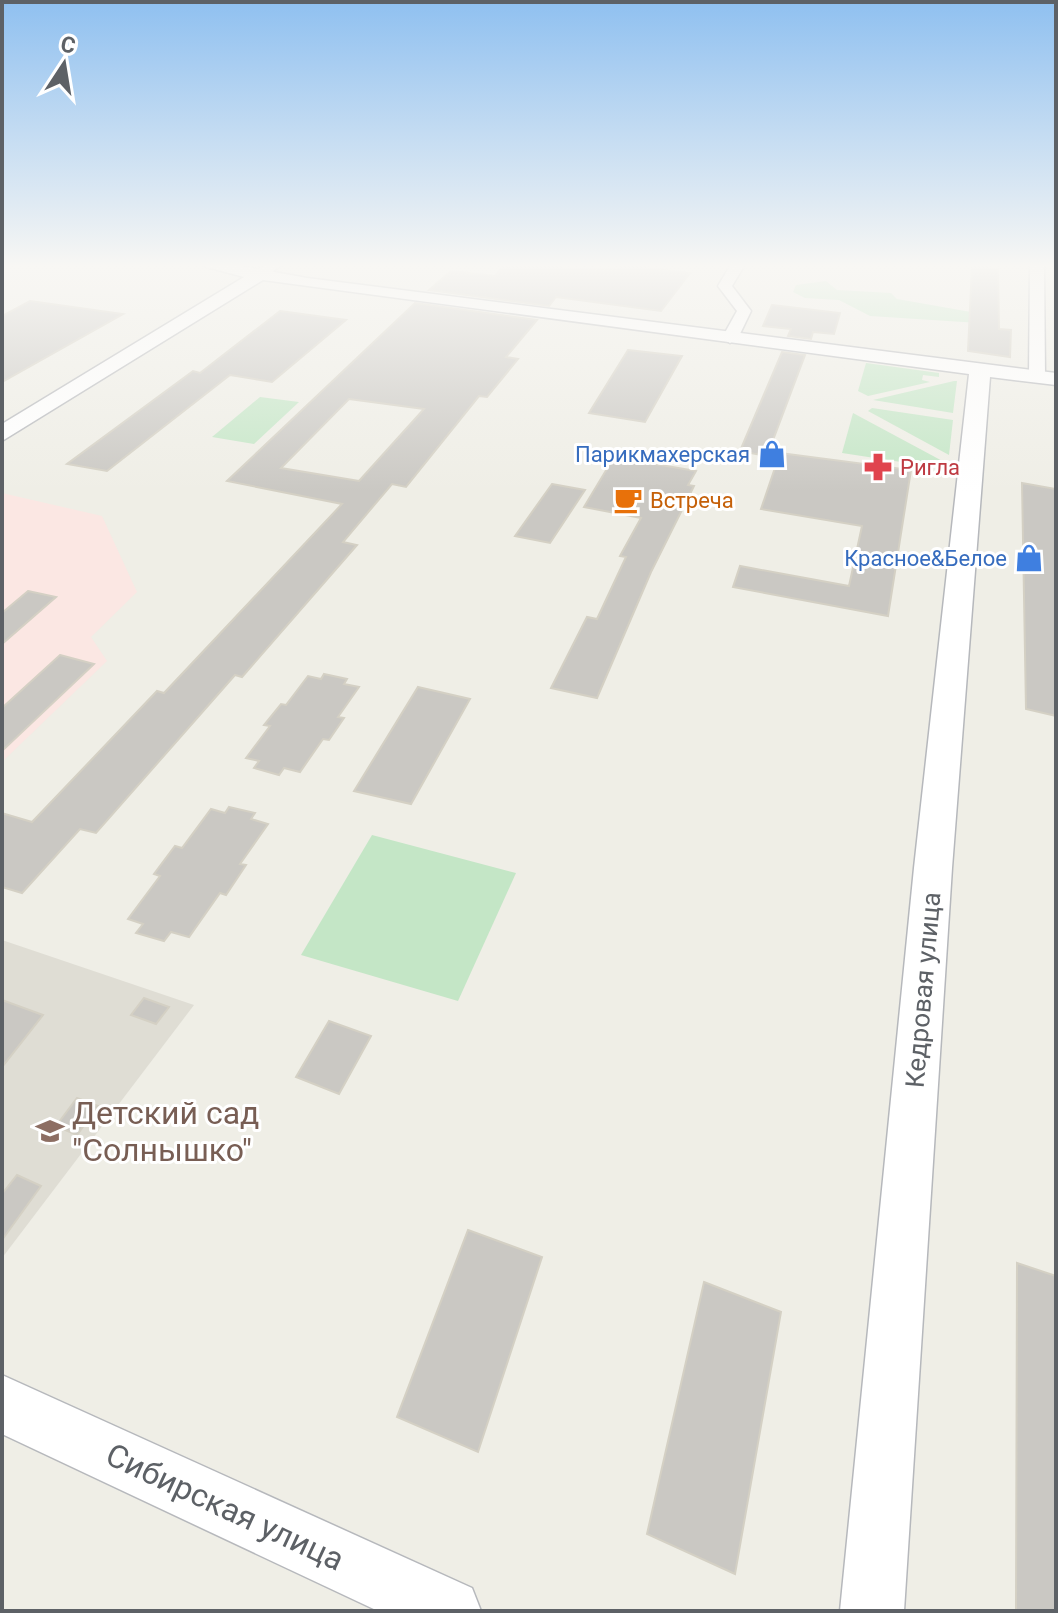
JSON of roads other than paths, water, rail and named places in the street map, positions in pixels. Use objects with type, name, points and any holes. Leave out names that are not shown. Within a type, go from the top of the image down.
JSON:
[{"type":"street","points":[[2,434],[151,341]]},
{"type":"street","points":[[756,341],[1046,378],[1043,341]]},
{"type":"street","name":"Кедровая улица","points":[[872,1611],[933,868],[980,370]]},
{"type":"street","name":"Сибирская улица","points":[[2,1404],[449,1611]]},
{"type":"place","name":"Парикмахерская","points":[[772,454]]},
{"type":"place","name":"Ригла","points":[[878,467]]},
{"type":"place","name":"Встреча","points":[[628,500]]},
{"type":"place","name":"Красное&Белое","points":[[1029,558]]},
{"type":"place","name":"Детский сад \"Солнышко\"","points":[[50,1131]]}]
